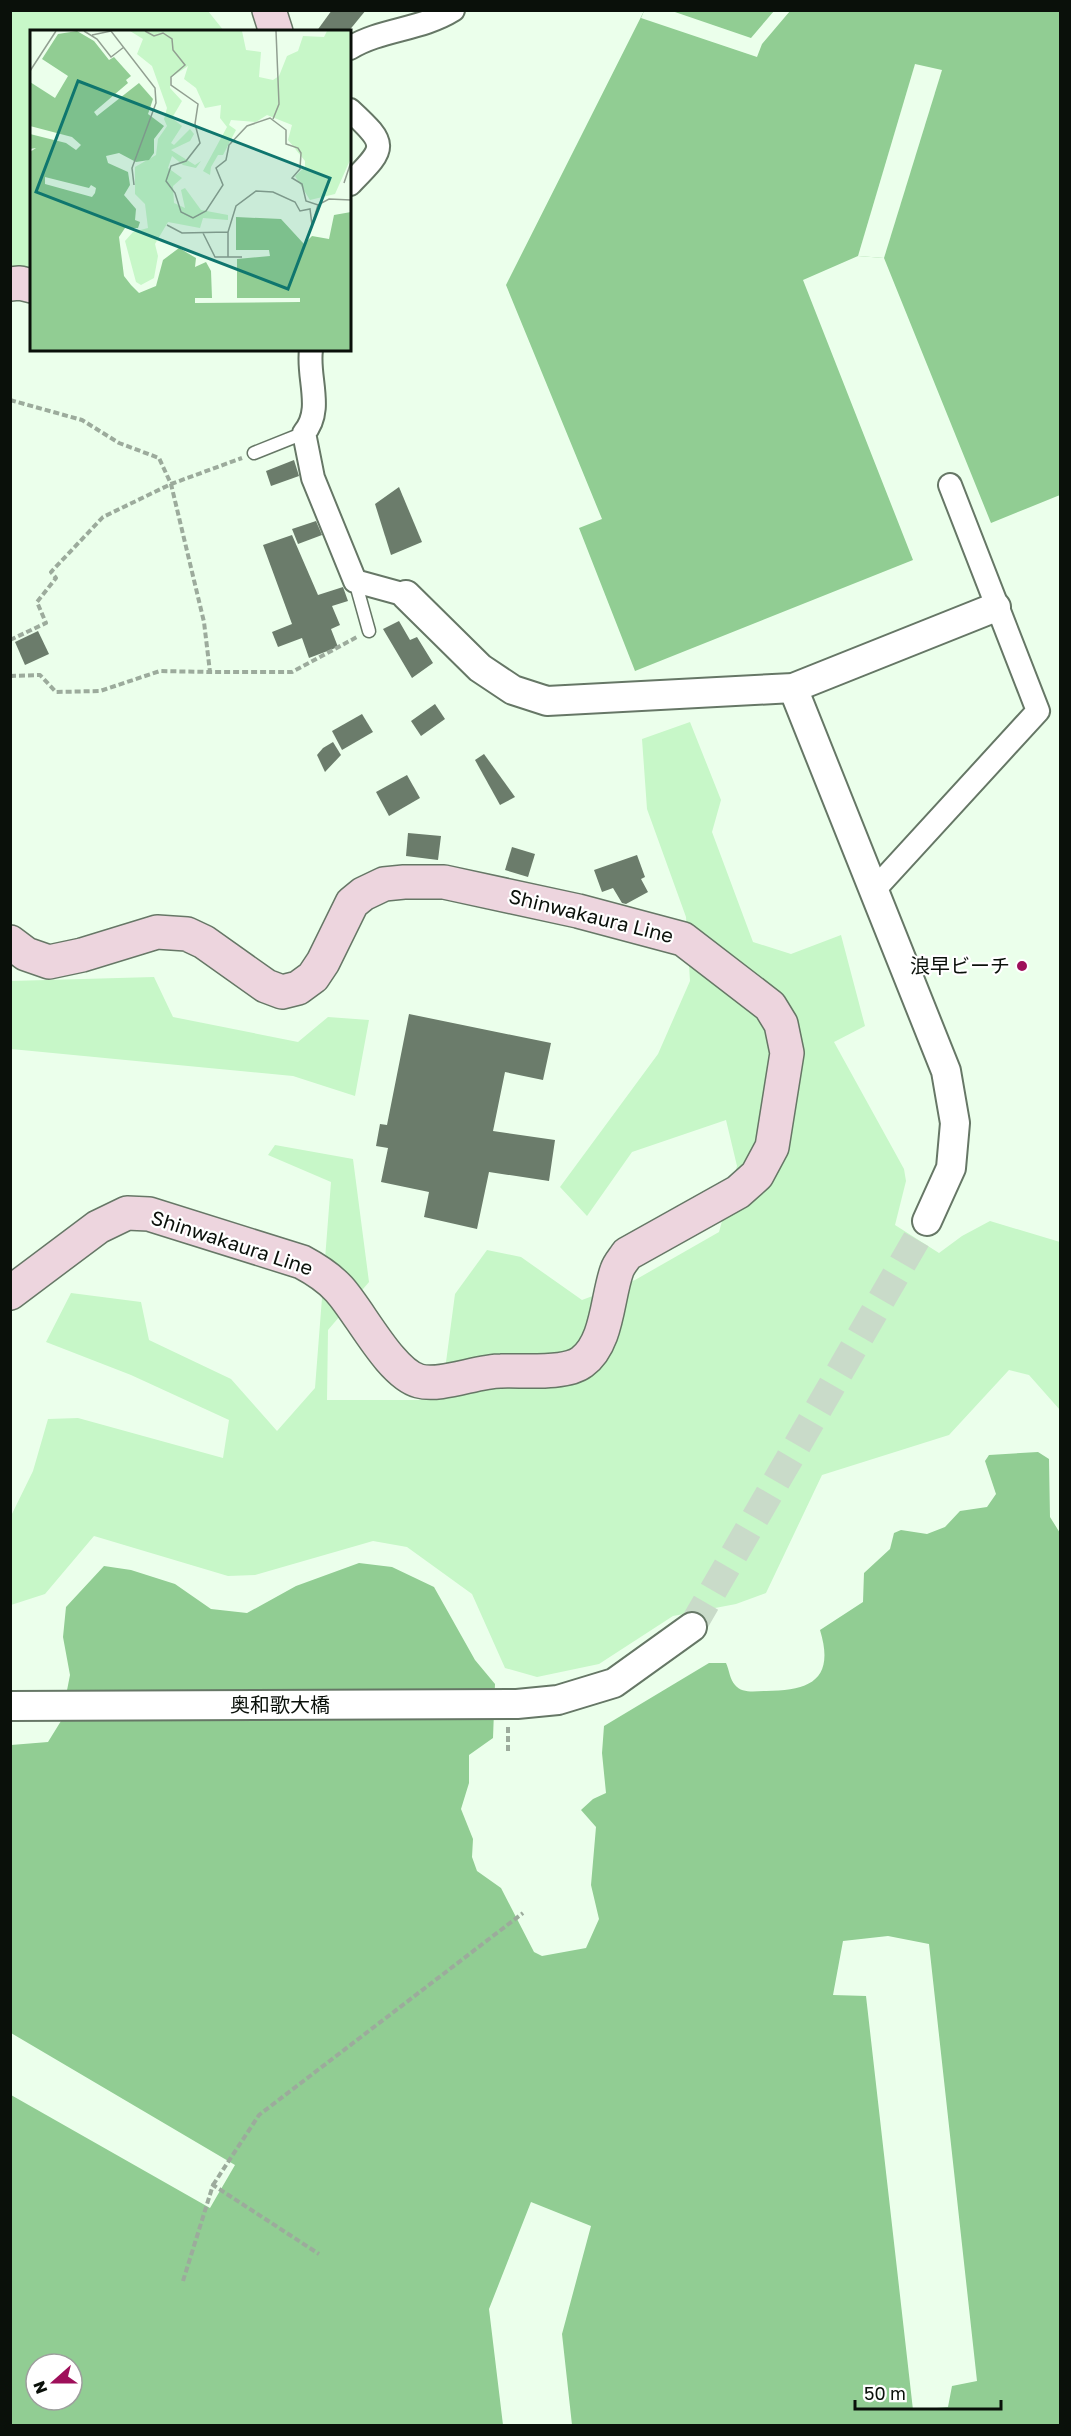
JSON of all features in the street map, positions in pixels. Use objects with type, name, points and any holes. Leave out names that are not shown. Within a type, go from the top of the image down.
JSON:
[{"type":"main road","points":[[10,284],[30,286]]},
{"type":"main road","name":"Shinwakaura Line","points":[[10,942],[26,954],[49,962],[82,955],[157,932],[187,934],[204,942],[266,986],[282,992],[298,988],[313,977],[323,962],[352,903],[363,894],[384,885],[404,882],[444,882],[578,912],[683,939],[770,1006],[781,1024],[787,1053],[772,1147],[757,1175],[738,1192],[718,1205],[627,1254],[617,1268],[608,1314],[592,1350],[581,1363],[561,1370],[494,1371],[449,1380],[420,1382],[405,1374],[392,1361],[341,1291],[323,1273],[302,1262],[149,1214],[127,1213],[98,1227],[10,1293]]},
{"type":"street","points":[[351,47],[361,41],[411,29],[453,10]]},
{"type":"street","points":[[351,111],[374,132],[378,146],[375,158],[351,183]]},
{"type":"street","points":[[311,351],[309,366],[314,394],[313,424],[304,433],[313,478],[355,581],[406,595],[480,668],[513,690],[547,700],[793,688],[996,607]]},
{"type":"street","points":[[874,890],[1038,711],[950,485]]},
{"type":"street","points":[[793,688],[946,1071],[955,1123],[951,1168],[927,1221]]},
{"type":"street","name":"奥和歌大橋","points":[[10,1706],[512,1715],[614,1683],[692,1627]]},
{"type":"lane","points":[[254,453],[304,433]]},
{"type":"lane","points":[[355,581],[369,631]]},
{"type":"path","points":[[10,400],[82,420],[119,442],[159,458],[171,484],[204,622],[210,672]]},
{"type":"path","points":[[10,640],[46,623],[37,602],[56,578],[51,572],[103,517],[171,484],[254,453]]},
{"type":"path","points":[[10,676],[40,675],[56,692],[100,691],[160,671],[292,672],[369,631]]},
{"type":"path","points":[[508,1750],[512,1715]]},
{"type":"path","points":[[183,2281],[213,2185],[259,2115],[523,1913]]},
{"type":"path","points":[[213,2185],[319,2254]]},
{"type":"shaded area","points":[[11,11],[208,11],[223,30],[30,30],[30,273],[11,267]]},
{"type":"shaded area","points":[[644,11],[1060,11],[1060,495],[991,523],[884,258],[858,256],[803,280],[913,560],[635,671],[579,528],[602,519],[506,285]]},
{"type":"shaded area","points":[[690,722],[721,800],[712,832],[753,942],[791,954],[841,935],[865,1026],[834,1042],[904,1169],[906,1181],[895,1225],[939,1253],[962,1236],[990,1221],[1060,1242],[1060,1410],[1029,1375],[1009,1370],[949,1435],[822,1475],[766,1593],[736,1604],[673,1616],[599,1664],[537,1677],[505,1668],[472,1594],[407,1547],[373,1541],[255,1575],[228,1576],[94,1536],[45,1594],[11,1605],[10,1518],[33,1471],[48,1419],[78,1418],[223,1458],[229,1420],[131,1375],[46,1342],[71,1293],[141,1302],[149,1340],[231,1379],[277,1431],[315,1388],[331,1182],[268,1155],[275,1145],[353,1159],[369,1282],[328,1330],[327,1400],[441,1400],[455,1294],[487,1250],[521,1257],[582,1300],[635,1280],[719,1232],[737,1166],[726,1120],[632,1152],[587,1216],[560,1187],[658,1054],[690,981],[686,917],[647,809],[642,739]]},
{"type":"shaded area","points":[[154,977],[173,1017],[298,1042],[328,1017],[369,1020],[355,1096],[293,1076],[11,1049],[11,981]]},
{"type":"shaded area","points":[[1038,1452],[1049,1459],[1050,1517],[1060,1533],[1060,2425],[572,2425],[562,2334],[591,2226],[531,2202],[489,2309],[503,2425],[11,2425],[11,2095],[210,2208],[235,2165],[11,2033],[11,1745],[48,1742],[61,1721],[70,1675],[63,1637],[66,1607],[104,1566],[131,1570],[175,1584],[211,1609],[247,1613],[296,1586],[359,1563],[392,1567],[434,1587],[475,1660],[495,1684],[493,1738],[469,1755],[469,1783],[461,1809],[473,1839],[472,1857],[477,1871],[501,1888],[534,1952],[542,1956],[586,1948],[599,1919],[591,1885],[596,1827],[581,1810],[593,1799],[606,1793],[602,1753],[604,1726],[709,1663],[726,1663],[733,1683],[745,1691],[796,1688],[816,1679],[824,1660],[820,1630],[863,1602],[864,1573],[890,1549],[894,1533],[901,1530],[927,1534],[945,1527],[960,1511],[987,1507],[996,1494],[985,1461],[989,1455]]},
{"type":"pier","points":[[644,11],[672,11],[751,38],[774,11],[790,11],[762,44],[757,57],[641,18]]},
{"type":"pier","points":[[915,64],[942,70],[884,258],[858,256]]},
{"type":"pier","points":[[888,1936],[929,1944],[977,2381],[952,2386],[948,2407],[913,2410],[866,1996],[833,1995],[843,1941]]},
{"type":"building","points":[[332,10],[366,10],[350,30],[317,30]]},
{"type":"building","points":[[294,460],[299,476],[271,486],[266,471]]},
{"type":"building","points":[[399,487],[422,542],[391,555],[375,504]]},
{"type":"building","points":[[316,521],[322,535],[298,544],[292,529]]},
{"type":"building","points":[[292,535],[318,595],[343,587],[348,601],[332,606],[340,625],[331,629],[338,647],[309,658],[302,638],[278,647],[272,632],[292,624],[263,545]]},
{"type":"building","points":[[399,621],[410,640],[417,637],[433,663],[412,678],[383,629]]},
{"type":"building","points":[[38,631],[49,654],[25,665],[15,642]]},
{"type":"building","points":[[435,704],[445,719],[421,736],[411,721]]},
{"type":"building","points":[[362,714],[373,732],[342,750],[332,731]]},
{"type":"building","points":[[333,742],[341,755],[325,772],[317,755]]},
{"type":"building","points":[[484,754],[515,797],[500,805],[475,760]]},
{"type":"building","points":[[407,775],[420,798],[389,816],[376,792]]},
{"type":"building","points":[[408,833],[441,836],[438,860],[406,856]]},
{"type":"building","points":[[512,847],[535,854],[528,877],[505,870]]},
{"type":"building","points":[[637,855],[645,877],[641,879],[648,892],[626,904],[622,903],[613,888],[602,892],[594,870]]},
{"type":"building","points":[[409,1014],[551,1043],[543,1080],[505,1072],[493,1131],[555,1140],[549,1181],[489,1172],[477,1229],[424,1217],[429,1192],[381,1182],[388,1148],[376,1146],[380,1124],[387,1125]]},
{"type":"tunnel","points":[[692,1627],[927,1221]]},
{"type":"place","name":"浪早ビーチ","points":[[1022,966]]}]
